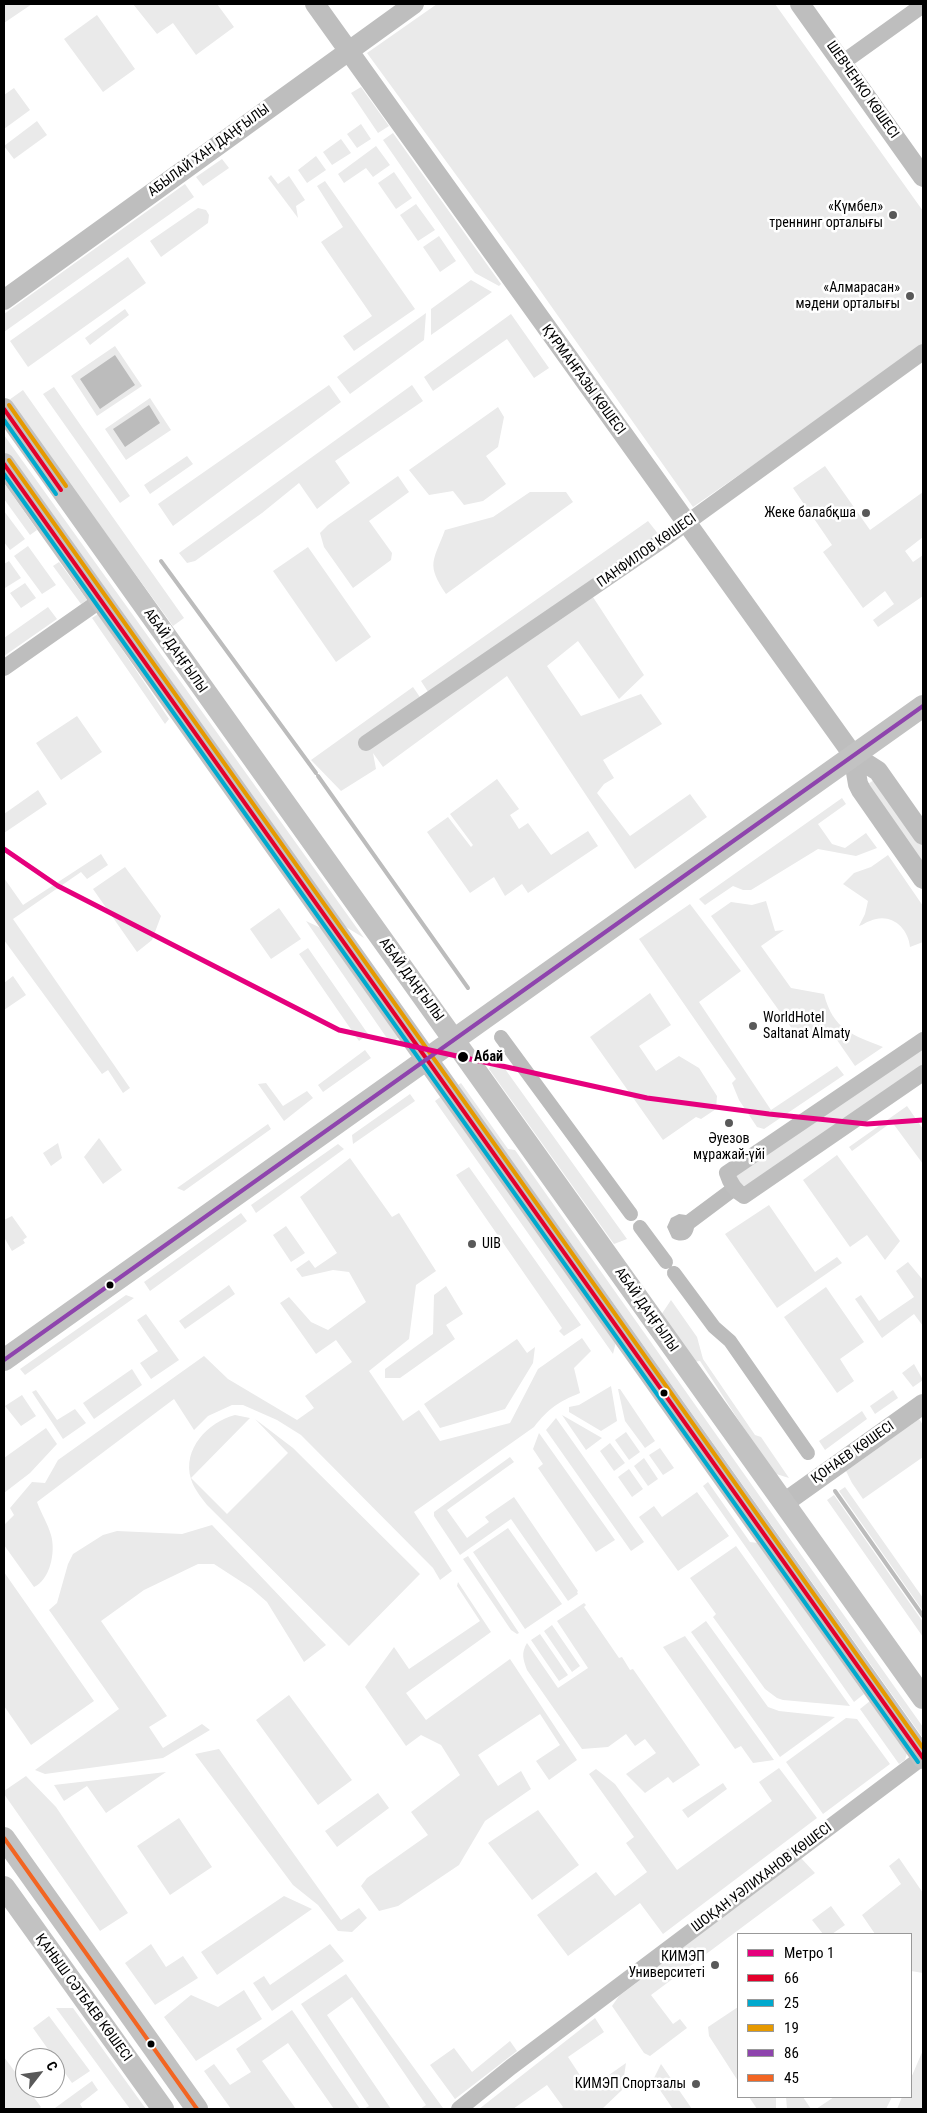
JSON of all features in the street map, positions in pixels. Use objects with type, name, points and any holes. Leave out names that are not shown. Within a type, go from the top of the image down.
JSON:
[{"type":"main road","name":"АБАЙ ДАҢҒЫЛЫ","points":[[4,409],[923,1698]]},
{"type":"main road","points":[[4,464],[923,1758]]},
{"type":"main road","points":[[4,1360],[923,706]]},
{"type":"main road","name":"ҚАНЫШ СӘТБАЕВ КӨШЕСІ","points":[[4,1838],[197,2109]]},
{"type":"main road","name":"ҚАНЫШ СӘТБАЕВ КӨШЕСІ","points":[[4,1887],[163,2109]]},
{"type":"street","name":"ҚҰРМАНҒАЗЫ КӨШЕСІ","points":[[315,4],[853,755],[882,775],[923,835]]},
{"type":"street","name":"АБЫЛАЙ ХАН ДАҢҒЫЛЫ","points":[[4,300],[414,4]]},
{"type":"street","name":"ШЕВЧЕНКО КӨШЕСІ","points":[[800,4],[923,177]]},
{"type":"street","points":[[842,63],[923,5]]},
{"type":"street","name":"ПАНФИЛОВ КӨШЕСІ","points":[[366,743],[686,523],[923,352]]},
{"type":"street","points":[[4,668],[101,600]]},
{"type":"street","name":"ҚҰРМАНҒАЗЫ КӨШЕСІ","points":[[853,755],[858,784],[861,790],[923,879]]},
{"type":"street","points":[[923,1040],[727,1174],[729,1180],[737,1192],[744,1196],[923,1073]]},
{"type":"street","name":"ҚОНАЕВ КӨШЕСІ","points":[[784,1503],[923,1404]]},
{"type":"street","name":"ШОҚАН УӘЛИХАНОВ КӨШЕСІ","points":[[459,2109],[511,2067],[923,1758]]},
{"type":"shaded area","points":[[4,4],[32,4],[4,23]]},
{"type":"shaded area","points":[[133,4],[217,4],[234,27],[196,55],[173,23],[157,34]]},
{"type":"shaded area","points":[[437,4],[775,4],[923,211],[923,347],[693,507],[527,272],[367,53]]},
{"type":"shaded area","points":[[97,15],[135,69],[103,92],[64,39]]},
{"type":"shaded area","points":[[361,87],[389,126],[378,133],[351,93]]},
{"type":"shaded area","points":[[14,88],[30,110],[4,129],[4,95]]},
{"type":"shaded area","points":[[37,121],[47,135],[14,159],[4,146]]},
{"type":"shaded area","points":[[361,124],[371,139],[357,148],[347,134]]},
{"type":"shaded area","points":[[393,133],[501,284],[499,286],[475,273],[383,140]]},
{"type":"shaded area","points":[[341,139],[351,153],[332,165],[323,152]]},
{"type":"shaded area","points":[[376,146],[390,165],[373,177],[366,168],[344,183],[338,174]]},
{"type":"shaded area","points":[[316,156],[326,170],[307,183],[298,170]]},
{"type":"shaded area","points":[[222,159],[229,168],[203,186],[196,177]]},
{"type":"shaded area","points":[[394,172],[412,198],[396,209],[378,183]]},
{"type":"shaded area","points":[[271,175],[278,184],[289,176],[305,200],[296,206],[298,218],[268,178]]},
{"type":"shaded area","points":[[325,181],[415,309],[354,351],[343,336],[372,316],[321,242],[343,227],[317,186]]},
{"type":"shaded area","points":[[185,184],[194,197],[4,332],[4,314]]},
{"type":"shaded area","points":[[416,204],[435,230],[418,241],[400,215]]},
{"type":"shaded area","points":[[198,208],[206,210],[209,215],[208,223],[161,257],[150,241]]},
{"type":"shaded area","points":[[439,236],[456,261],[440,272],[423,247]]},
{"type":"shaded area","points":[[128,257],[146,283],[28,367],[10,341]]},
{"type":"shaded area","points":[[471,280],[492,292],[431,335],[431,309]]},
{"type":"shaded area","points":[[125,309],[129,315],[90,345],[85,338]]},
{"type":"shaded area","points":[[426,313],[424,340],[350,394],[337,377]]},
{"type":"shaded area","points":[[511,314],[549,368],[534,378],[507,339],[433,391],[424,377]]},
{"type":"shaded area","points":[[115,346],[142,386],[97,416],[71,376]]},
{"type":"shaded area","points":[[115,355],[135,385],[100,409],[80,379]]},
{"type":"shaded area","points":[[329,385],[341,402],[173,526],[158,504]]},
{"type":"shaded area","points":[[412,385],[423,401],[335,461],[350,483],[317,509],[299,483],[262,513],[195,561],[187,563],[179,553]]},
{"type":"shaded area","points":[[54,387],[130,496],[120,503],[43,394]]},
{"type":"shaded area","points":[[23,390],[184,618],[173,626],[9,400]]},
{"type":"shaded area","points":[[150,398],[171,430],[126,460],[105,429]]},
{"type":"shaded area","points":[[149,405],[160,423],[125,447],[113,429]]},
{"type":"shaded area","points":[[498,407],[504,417],[498,447],[486,456],[506,484],[483,501],[464,505],[453,491],[429,495],[409,470]]},
{"type":"shaded area","points":[[4,435],[364,938],[341,924],[4,451]]},
{"type":"shaded area","points":[[187,456],[193,464],[150,494],[144,485]]},
{"type":"shaded area","points":[[825,466],[870,530],[923,492],[923,537],[905,551],[913,562],[923,555],[923,596],[878,627],[873,620],[894,604],[885,591],[863,608],[823,552],[832,545],[793,488]]},
{"type":"shaded area","points":[[398,476],[409,492],[369,521],[392,553],[391,560],[353,588],[324,547],[320,533],[328,525]]},
{"type":"shaded area","points":[[4,483],[37,530],[30,535],[4,499]]},
{"type":"shaded area","points":[[530,492],[566,492],[573,502],[446,594],[436,576],[433,563],[445,530],[493,517]]},
{"type":"shaded area","points":[[4,511],[25,539],[10,550],[4,542]]},
{"type":"shaded area","points":[[648,521],[663,540],[589,591],[644,675],[619,699],[578,641],[547,666],[581,716],[641,694],[662,724],[603,760],[614,778],[604,784],[597,793],[630,836],[690,794],[707,817],[635,869],[507,676],[383,767],[373,753],[376,769],[341,791],[311,760],[413,687],[424,703],[432,698],[421,681]]},
{"type":"shaded area","points":[[28,546],[56,585],[42,594],[14,556]]},
{"type":"shaded area","points":[[308,547],[371,637],[336,662],[273,571]]},
{"type":"shaded area","points":[[9,561],[21,578],[5,588],[4,564]]},
{"type":"shaded area","points":[[59,562],[87,600],[81,604],[53,566]]},
{"type":"shaded area","points":[[25,583],[36,598],[21,608],[10,593]]},
{"type":"shaded area","points":[[48,607],[57,619],[4,656],[4,638]]},
{"type":"shaded area","points":[[98,614],[169,719],[165,724],[92,618]]},
{"type":"shaded area","points":[[77,716],[102,752],[61,780],[36,743]]},
{"type":"shaded area","points":[[877,778],[923,844],[923,869],[865,786]]},
{"type":"shaded area","points":[[497,779],[519,809],[510,815],[519,829],[528,823],[551,855],[588,831],[598,846],[528,893],[522,884],[505,896],[494,877],[470,893],[427,832],[448,817],[471,847],[473,845],[450,814]]},
{"type":"shaded area","points":[[38,790],[47,804],[4,833],[4,814]]},
{"type":"shaded area","points":[[842,798],[846,804],[818,824],[832,844],[845,848],[866,833],[877,848],[856,856],[818,849],[751,890],[743,890],[733,886],[705,905],[699,899]]},
{"type":"shaded area","points":[[101,854],[108,865],[87,879],[81,872],[13,919],[130,1088],[123,1093],[108,1070],[102,1074],[4,940],[4,878],[23,905]]},
{"type":"shaded area","points":[[888,855],[923,906],[923,942],[910,947],[906,933],[897,923],[891,920],[877,919],[859,926],[865,914],[868,901],[843,884],[854,873],[871,867]]},
{"type":"shaded area","points":[[125,867],[161,916],[152,940],[137,952],[93,889]]},
{"type":"shaded area","points":[[766,901],[775,931],[784,930],[761,946],[791,988],[824,994],[833,1016],[846,1030],[883,1047],[855,1066],[828,1027],[817,1036],[793,1030],[711,916],[731,902],[752,905]]},
{"type":"shaded area","points":[[690,904],[741,971],[699,1002],[771,1110],[837,1066],[844,1075],[764,1129],[757,1127],[739,1100],[732,1083],[736,1079],[639,939]]},
{"type":"shaded area","points":[[279,908],[301,939],[271,959],[250,929]]},
{"type":"shaded area","points":[[306,921],[323,929],[399,1037],[391,1044]]},
{"type":"shaded area","points":[[308,948],[368,1034],[359,1041],[299,954]]},
{"type":"shaded area","points":[[13,976],[26,995],[4,1010],[4,983]]},
{"type":"shaded area","points":[[650,993],[671,1025],[639,1046],[656,1071],[679,1056],[699,1068],[717,1096],[716,1109],[701,1119],[696,1117],[663,1140],[590,1037]]},
{"type":"shaded area","points":[[923,1040],[923,1073],[744,1196],[727,1174]]},
{"type":"shaded area","points":[[365,1050],[371,1058],[323,1092],[318,1085]]},
{"type":"shaded area","points":[[495,1055],[627,1239],[614,1244],[489,1069]]},
{"type":"shaded area","points":[[266,1083],[283,1106],[307,1091],[313,1098],[284,1121],[258,1084]]},
{"type":"shaded area","points":[[461,1083],[508,1149],[515,1150],[923,1727],[923,1738],[458,1085]]},
{"type":"shaded area","points":[[410,1094],[415,1101],[353,1144],[352,1135]]},
{"type":"shaded area","points":[[443,1095],[616,1342],[613,1354],[435,1101]]},
{"type":"shaded area","points":[[907,1106],[923,1129],[923,1164],[892,1122],[852,1151],[849,1147]]},
{"type":"shaded area","points":[[268,1124],[271,1129],[184,1191],[177,1188]]},
{"type":"shaded area","points":[[99,1138],[122,1170],[103,1184],[84,1157]]},
{"type":"shaded area","points":[[58,1143],[62,1158],[51,1166],[43,1153]]},
{"type":"shaded area","points":[[338,1144],[344,1149],[256,1213],[251,1205]]},
{"type":"shaded area","points":[[837,1155],[900,1241],[885,1260],[867,1235],[850,1247],[803,1180]]},
{"type":"shaded area","points":[[350,1158],[392,1217],[399,1213],[436,1271],[416,1285],[409,1339],[369,1371],[403,1421],[419,1410],[440,1441],[510,1423],[538,1369],[582,1338],[591,1351],[574,1368],[580,1393],[554,1406],[534,1427],[414,1512],[452,1571],[440,1580],[433,1568],[301,1435],[277,1420],[243,1405],[232,1405],[208,1416],[194,1430],[174,1399],[37,1502],[50,1531],[53,1549],[48,1572],[40,1583],[34,1587],[4,1545],[4,1525],[14,1515],[10,1508],[32,1482],[45,1483],[58,1460],[204,1356],[228,1379],[297,1420],[314,1408],[305,1396],[352,1362],[336,1340],[316,1354],[280,1303],[289,1297],[311,1322],[328,1330],[366,1302],[349,1272],[333,1270],[302,1277],[296,1269],[309,1260],[315,1268],[337,1253],[300,1197]]},
{"type":"shaded area","points":[[469,1167],[581,1325],[564,1336],[559,1331],[562,1328],[456,1175]]},
{"type":"shaded area","points":[[725,1186],[734,1198],[694,1228],[689,1238],[680,1241],[672,1238],[667,1227],[671,1218],[679,1214],[686,1215]]},
{"type":"shaded area","points":[[769,1205],[815,1272],[837,1257],[842,1263],[777,1308],[725,1234]]},
{"type":"shaded area","points":[[241,1213],[247,1221],[150,1291],[144,1282]]},
{"type":"shaded area","points":[[12,1216],[27,1237],[23,1240],[25,1243],[12,1251],[5,1239],[4,1220]]},
{"type":"shaded area","points":[[286,1226],[305,1253],[291,1262],[273,1235]]},
{"type":"shaded area","points":[[908,1262],[923,1280],[923,1326],[914,1314],[882,1338],[855,1299],[861,1295],[879,1321],[914,1297],[896,1271]]},
{"type":"shaded area","points":[[229,1285],[235,1294],[185,1329],[179,1321]]},
{"type":"shaded area","points":[[446,1286],[463,1314],[446,1325],[455,1339],[400,1378],[385,1378],[385,1369],[433,1334],[434,1295]]},
{"type":"shaded area","points":[[826,1287],[864,1342],[840,1359],[854,1381],[837,1393],[784,1317]]},
{"type":"shaded area","points":[[126,1295],[134,1298],[25,1375],[20,1369]]},
{"type":"shaded area","points":[[671,1300],[697,1337],[703,1359],[755,1435],[761,1437],[789,1478],[773,1473],[700,1361],[693,1362],[661,1315]]},
{"type":"shaded area","points":[[146,1314],[179,1360],[151,1379],[140,1363],[158,1351],[137,1320]]},
{"type":"shaded area","points":[[517,1339],[527,1353],[535,1347],[533,1363],[505,1409],[440,1428],[424,1404]]},
{"type":"shaded area","points":[[914,1364],[923,1380],[913,1387],[902,1373]]},
{"type":"shaded area","points":[[132,1369],[142,1385],[94,1419],[83,1403]]},
{"type":"shaded area","points":[[611,1386],[617,1421],[601,1431],[569,1412],[569,1407],[579,1405]]},
{"type":"shaded area","points":[[618,1389],[620,1389],[655,1441],[645,1448],[625,1421]]},
{"type":"shaded area","points":[[36,1390],[57,1420],[75,1409],[86,1423],[63,1439],[32,1392]]},
{"type":"shaded area","points":[[893,1390],[898,1398],[875,1414],[870,1406]]},
{"type":"shaded area","points":[[22,1395],[36,1416],[21,1426],[5,1406]]},
{"type":"shaded area","points":[[862,1411],[867,1419],[825,1450],[819,1441]]},
{"type":"shaded area","points":[[235,1415],[250,1418],[191,1478],[227,1514],[288,1453],[255,1419],[293,1448],[420,1574],[349,1646],[207,1505],[194,1486],[191,1479],[189,1468],[190,1457],[194,1447],[207,1430],[215,1424]]},
{"type":"shaded area","points":[[562,1415],[602,1438],[586,1450]]},
{"type":"shaded area","points":[[556,1418],[644,1542],[631,1551],[546,1430]]},
{"type":"shaded area","points":[[919,1419],[923,1425],[923,1457],[863,1499],[846,1471]]},
{"type":"shaded area","points":[[46,1428],[57,1444],[30,1473],[4,1493],[4,1458]]},
{"type":"shaded area","points":[[626,1432],[640,1452],[629,1460],[615,1440]]},
{"type":"shaded area","points":[[539,1433],[615,1540],[596,1552],[538,1468],[543,1464],[533,1449]]},
{"type":"shaded area","points":[[610,1443],[625,1463],[614,1471],[600,1451]]},
{"type":"shaded area","points":[[660,1448],[674,1468],[663,1475],[649,1455]]},
{"type":"shaded area","points":[[510,1457],[514,1462],[447,1510],[467,1538],[489,1522],[485,1517],[514,1497],[578,1591],[578,1594],[568,1601],[511,1519],[460,1555],[434,1516],[434,1512]]},
{"type":"shaded area","points":[[644,1458],[658,1479],[648,1486],[634,1466]]},
{"type":"shaded area","points":[[629,1469],[643,1489],[632,1497],[618,1477]]},
{"type":"shaded area","points":[[708,1482],[750,1542],[758,1543],[864,1694],[854,1702],[703,1486]]},
{"type":"shaded area","points":[[845,1487],[923,1598],[923,1611],[839,1491]]},
{"type":"shaded area","points":[[697,1492],[729,1536],[678,1571],[639,1517],[654,1506],[662,1517]]},
{"type":"shaded area","points":[[834,1495],[923,1622],[923,1637],[827,1500]]},
{"type":"shaded area","points":[[212,1525],[326,1645],[304,1662],[267,1602],[251,1588],[214,1564],[198,1564],[144,1590],[101,1621],[167,1716],[149,1727],[163,1748],[202,1724],[210,1730],[163,1758],[45,1774],[35,1770],[119,1709],[49,1610],[57,1603],[68,1564],[73,1554],[103,1535],[117,1531],[182,1534]]},
{"type":"shaded area","points":[[508,1528],[562,1604],[525,1629],[473,1552]]},
{"type":"shaded area","points":[[736,1546],[850,1706],[777,1698],[765,1689],[713,1617],[716,1614],[690,1578]]},
{"type":"shaded area","points":[[468,1556],[519,1633],[517,1634],[511,1630],[463,1559]]},
{"type":"shaded area","points":[[4,1572],[94,1701],[31,1745],[4,1706]]},
{"type":"shaded area","points":[[458,1582],[491,1632],[406,1693],[426,1720],[510,1659],[577,1760],[549,1780],[536,1761],[560,1745],[540,1714],[478,1755],[498,1786],[521,1771],[531,1789],[485,1821],[459,1865],[398,1906],[379,1911],[361,1886],[367,1878],[428,1835],[411,1812],[460,1775],[441,1745],[421,1735],[406,1746],[365,1687],[394,1647],[409,1669],[480,1621],[457,1586]]},
{"type":"shaded area","points":[[584,1603],[586,1605],[584,1607],[619,1658],[622,1657],[630,1670],[633,1669],[700,1765],[673,1783],[668,1777],[645,1793],[626,1774],[656,1753],[645,1739],[635,1746],[626,1734],[608,1747],[582,1749],[527,1670],[523,1656],[527,1643],[558,1688],[588,1668],[557,1621]]},
{"type":"shaded area","points":[[706,1621],[768,1707],[779,1711],[835,1717],[780,1757],[691,1632]]},
{"type":"shaded area","points":[[552,1625],[580,1666],[572,1672],[544,1631]]},
{"type":"shaded area","points":[[540,1634],[568,1675],[559,1681],[531,1640]]},
{"type":"shaded area","points":[[685,1636],[774,1760],[753,1763],[741,1746],[735,1749],[663,1647]]},
{"type":"shaded area","points":[[289,1695],[352,1780],[318,1805],[256,1720]]},
{"type":"shaded area","points":[[870,1701],[907,1753],[905,1760],[899,1764],[860,1709]]},
{"type":"shaded area","points":[[846,1718],[857,1719],[890,1764],[823,1814],[786,1762]]},
{"type":"shaded area","points":[[219,1749],[341,1920],[359,1908],[367,1918],[352,1932],[338,1931],[318,1905],[293,1885],[195,1754]]},
{"type":"shaded area","points":[[779,1768],[817,1818],[663,1934],[640,1903],[568,1956],[537,1915],[596,1872],[615,1896],[647,1872],[626,1843],[634,1837],[589,1774],[596,1769],[615,1784],[677,1870],[772,1801],[759,1782]]},
{"type":"shaded area","points":[[166,1772],[106,1813],[87,1786],[64,1801],[54,1785]]},
{"type":"shaded area","points":[[26,1776],[56,1807],[128,1913],[100,1931],[4,1794],[4,1791]]},
{"type":"shaded area","points":[[723,1783],[727,1789],[688,1818],[682,1810]]},
{"type":"shaded area","points":[[378,1793],[389,1808],[337,1847],[325,1831]]},
{"type":"shaded area","points":[[538,1810],[579,1865],[532,1900],[488,1843]]},
{"type":"shaded area","points":[[179,1818],[212,1867],[170,1895],[137,1846]]},
{"type":"shaded area","points":[[801,1858],[815,1873],[651,1995],[673,2024],[680,2019],[687,2028],[650,2056],[644,2053],[612,2006],[619,1996]]},
{"type":"shaded area","points":[[899,1858],[923,1893],[923,1973],[912,1971],[912,1933],[874,1933],[862,1915],[901,1884],[889,1866]]},
{"type":"shaded area","points":[[284,1896],[312,1909],[217,1975],[201,1952]]},
{"type":"shaded area","points":[[831,1906],[845,1925],[833,1933],[822,1933],[812,1920]]},
{"type":"shaded area","points":[[151,1944],[166,1967],[183,1956],[198,1978],[155,2005],[125,1963]]},
{"type":"shaded area","points":[[330,1944],[344,1961],[272,2011],[253,1983],[264,1976],[270,1985]]},
{"type":"shaded area","points":[[346,1974],[442,2109],[420,2109],[426,2105],[352,1997],[327,2015],[391,2109],[364,2109],[369,2106],[301,2004]]},
{"type":"shaded area","points":[[244,1990],[262,2019],[196,2061],[164,2017],[191,1995],[218,2007]]},
{"type":"shaded area","points":[[56,2008],[73,2008],[146,2109],[130,2109]]},
{"type":"shaded area","points":[[737,2008],[737,2079],[709,2036],[708,2027]]},
{"type":"shaded area","points":[[292,2010],[360,2109],[334,2109],[288,2043],[262,2061],[296,2109],[231,2109],[204,2071],[214,2064],[230,2085],[251,2072],[236,2049]]},
{"type":"shaded area","points":[[49,2016],[90,2071],[72,2083],[65,2073],[65,2048],[47,2048],[33,2028]]},
{"type":"shaded area","points":[[595,2018],[604,2032],[568,2057],[589,2089],[626,2063],[622,2090],[602,2109],[561,2109],[563,2107],[547,2085],[513,2109],[479,2109]]},
{"type":"shaded area","points":[[510,2041],[517,2051],[455,2099],[430,2065],[454,2048],[472,2072]]},
{"type":"shaded area","points":[[923,2050],[923,2109],[897,2109],[902,2098],[912,2098],[912,2076]]},
{"type":"shaded area","points":[[4,2057],[15,2072],[15,2098],[34,2098],[41,2107],[39,2109],[5,2109]]},
{"type":"shaded area","points":[[661,2064],[692,2109],[673,2109],[653,2080]]},
{"type":"shaded area","points":[[92,2081],[98,2090],[80,2104],[83,2109],[55,2108]]},
{"type":"shaded area","points":[[750,2098],[776,2098],[776,2109],[757,2109]]},
{"type":"shaded area","points":[[786,2098],[804,2098],[811,2109],[787,2109]]},
{"type":"shaded area","points":[[832,2098],[892,2098],[886,2109],[816,2109]]},
{"type":"waterway","points":[[161,561],[316,773]]},
{"type":"waterway","points":[[318,776],[468,988]]},
{"type":"waterway","points":[[501,1037],[631,1214]]},
{"type":"waterway","points":[[640,1227],[666,1262]]},
{"type":"waterway","points":[[674,1273],[714,1327],[730,1341],[808,1453]]},
{"type":"waterway","points":[[835,1491],[923,1616]]},
{"type":"metro line","name":"1","points":[[4,849],[58,886],[339,1030],[647,1098],[769,1114],[867,1124],[923,1120]]},
{"type":"transit line","name":"19","points":[[9,405],[66,486]]},
{"type":"transit line","name":"66","points":[[4,409],[61,490]]},
{"type":"transit line","name":"25","points":[[4,420],[56,494]]},
{"type":"transit line","name":"19","points":[[9,460],[923,1748]]},
{"type":"transit line","name":"66","points":[[4,464],[923,1758]]},
{"type":"transit line","name":"25","points":[[4,474],[918,1762]]},
{"type":"transit line","name":"86","points":[[4,1360],[923,706]]},
{"type":"transit line","name":"45","points":[[4,1838],[197,2109]]},
{"type":"place","name":"«Күмбел» треннинг орталығы","points":[[893,215]]},
{"type":"place","name":"«Алмарасан» мәдени орталығы","points":[[910,296]]},
{"type":"place","name":"Жеке балабқша","points":[[866,513]]},
{"type":"place","name":"WorldHotel Saltanat Almaty","points":[[753,1026]]},
{"type":"place","name":"Абай","points":[[463,1057]]},
{"type":"place","name":"Әуезов мұражай-үйі","points":[[729,1123]]},
{"type":"place","name":"UIB","points":[[472,1244]]},
{"type":"place","name":"КИМЭП Университеті","points":[[715,1965]]},
{"type":"place","name":"КИМЭП Спортзалы","points":[[696,2084]]}]
